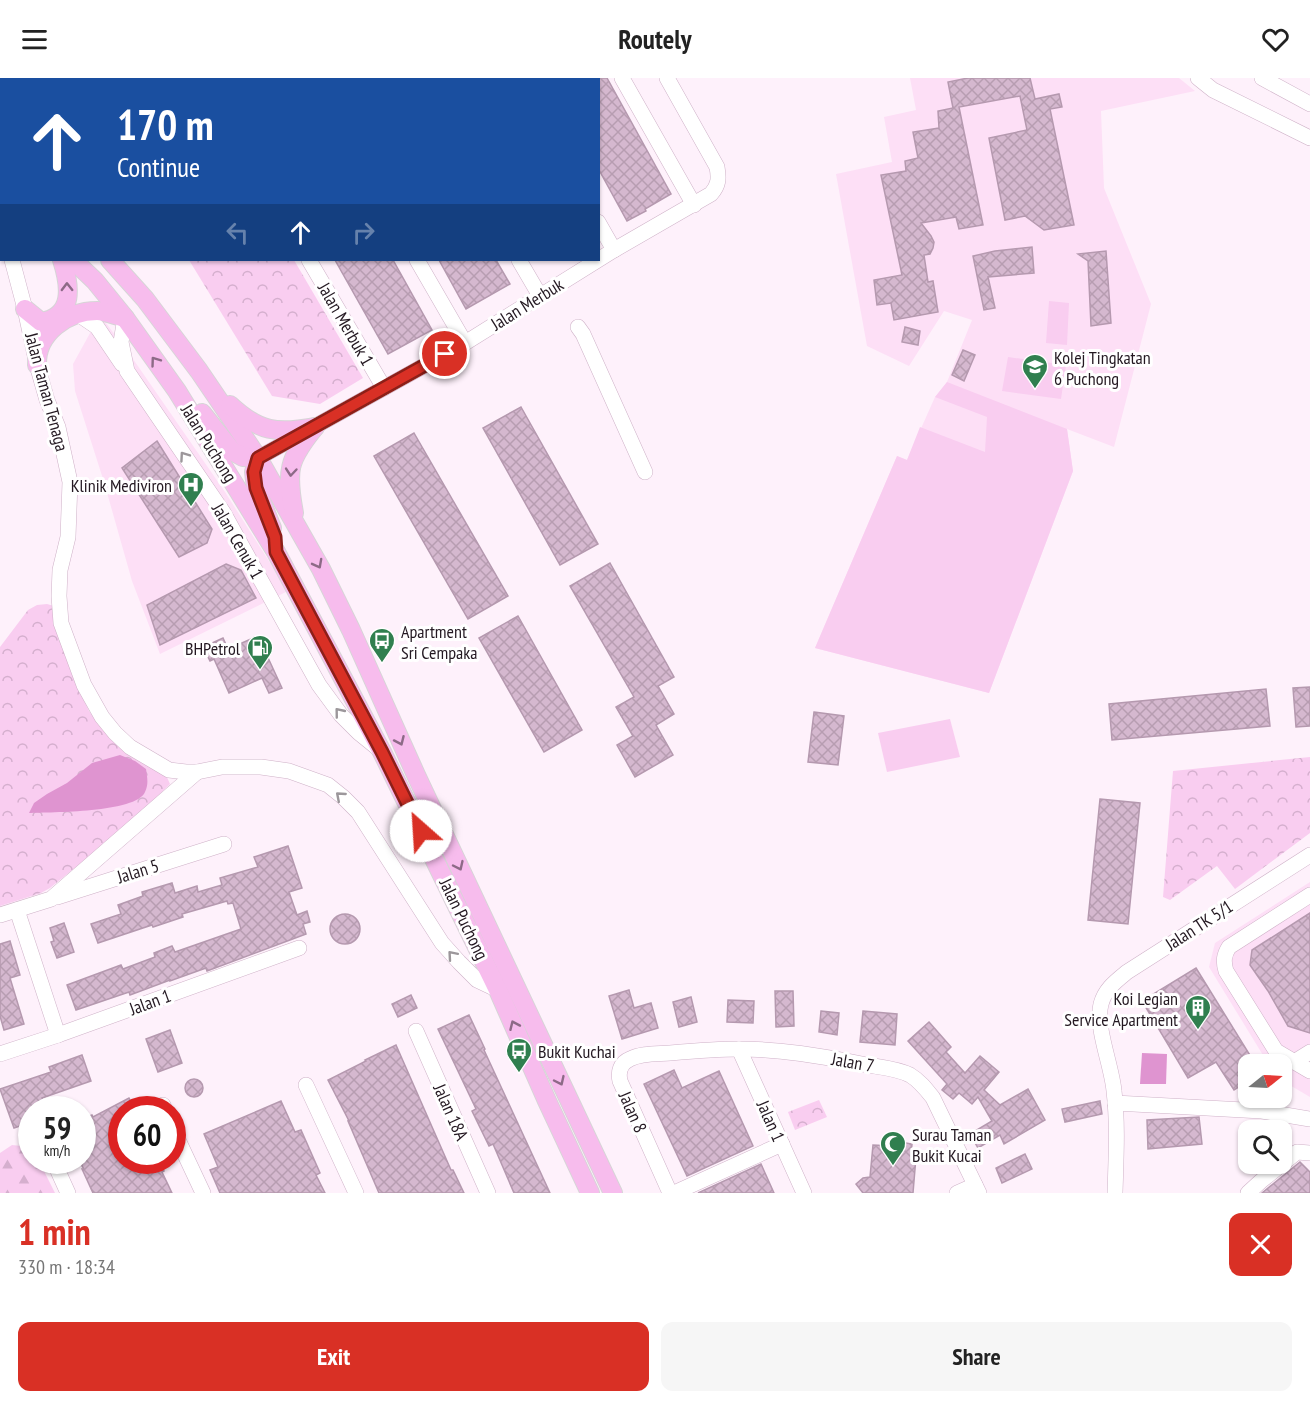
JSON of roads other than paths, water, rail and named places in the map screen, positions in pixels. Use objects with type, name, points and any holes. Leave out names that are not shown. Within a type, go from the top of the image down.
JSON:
[{"type":"main road","points":[[26,309],[41,322],[52,320],[63,312],[68,291],[62,261]]},
{"type":"main road","name":"Jalan Puchong","points":[[74,261],[95,281],[125,318],[177,391],[276,552],[382,752],[498,990],[590,1193]]},
{"type":"main road","name":"Jalan Puchong","points":[[111,261],[145,299],[199,370],[258,458],[321,569],[613,1193]]},
{"type":"main road","points":[[38,365],[37,355],[45,337],[62,321],[78,314],[99,311],[125,318]]},
{"type":"main road","points":[[199,370],[231,406],[258,426],[277,431],[315,427]]},
{"type":"main road","points":[[177,391],[197,406],[232,451],[243,457],[258,458],[254,472],[256,488],[275,537],[276,552]]},
{"type":"main road","points":[[296,525],[291,497],[291,465],[301,444],[315,427]]},
{"type":"street","points":[[622,78],[694,205]]},
{"type":"street","name":"Jalan Merbuk","points":[[600,259],[694,205],[716,189],[717,167],[667,78]]},
{"type":"street","points":[[1198,78],[1213,90],[1310,138]]},
{"type":"street","points":[[1262,78],[1310,104]]},
{"type":"street","points":[[600,226],[614,250]]},
{"type":"street","name":"Jalan Taman Tenaga","points":[[12,261],[47,399],[58,427],[70,482],[68,537],[60,570],[61,623],[84,685],[102,717],[114,733],[130,747],[169,770],[197,772],[222,767],[261,767],[289,771],[328,785],[358,812],[442,943],[477,980],[498,990]]},
{"type":"street","name":"Jalan Merbuk 1","points":[[310,261],[384,388]]},
{"type":"street","points":[[418,261],[465,343]]},
{"type":"street","points":[[520,261],[540,296]]},
{"type":"street","name":"Jalan Merbuk","points":[[258,458],[465,343],[596,261]]},
{"type":"street","points":[[78,314],[96,327],[127,371]]},
{"type":"street","name":"Jalan Cenuk 1","points":[[125,318],[121,342],[127,371],[223,512],[319,686],[341,715],[382,752]]},
{"type":"street","points":[[578,327],[645,472]]},
{"type":"street","points":[[167,797],[174,781],[169,770]]},
{"type":"street","name":"Jalan 5","points":[[51,899],[197,772]]},
{"type":"street","name":"Jalan 5","points":[[0,915],[224,844]]},
{"type":"street","name":"Jalan TK 5/1","points":[[1115,1103],[1101,1027],[1100,1006],[1104,994],[1111,985],[1127,972],[1310,855]]},
{"type":"street","points":[[1310,895],[1229,947],[1224,956],[1226,971],[1276,1051],[1310,1071]]},
{"type":"street","points":[[17,910],[58,1035]]},
{"type":"street","name":"Jalan 1","points":[[0,1054],[299,948]]},
{"type":"street","name":"Jalan 18A","points":[[416,1032],[488,1193]]},
{"type":"street","name":"Jalan 1","points":[[739,1049],[804,1193]]},
{"type":"street","name":"Jalan 7","points":[[656,1054],[739,1049],[789,1052],[895,1070],[910,1076],[923,1084],[933,1098],[977,1189]]},
{"type":"street","points":[[1294,1062],[1310,1052]]},
{"type":"street","name":"Jalan 8","points":[[656,1054],[629,1059],[618,1073],[623,1089],[672,1193]]},
{"type":"street","points":[[306,1085],[356,1193]]},
{"type":"street","points":[[1115,1193],[1115,1103],[1262,1111],[1310,1119]]},
{"type":"street","points":[[672,1193],[782,1144]]},
{"type":"street","points":[[1248,1193],[1297,1152],[1310,1153]]},
{"type":"street","points":[[186,1156],[203,1193]]},
{"type":"street","points":[[59,1174],[68,1193]]},
{"type":"street","points":[[957,1193],[977,1189]]},
{"type":"place","name":"Kolej Tingkatan 6 Puchong","points":[[1035,390]]},
{"type":"place","name":"Klinik Mediviron","points":[[191,508]]},
{"type":"place","name":"Apartment Sri Cempaka","points":[[382,664]]},
{"type":"place","name":"BHPetrol","points":[[260,671]]},
{"type":"place","name":"Koi Legian Service Apartment","points":[[1198,1031]]},
{"type":"place","name":"Bukit Kuchai","points":[[519,1074]]},
{"type":"place","name":"Surau Taman Bukit Kucai","points":[[893,1167]]}]
